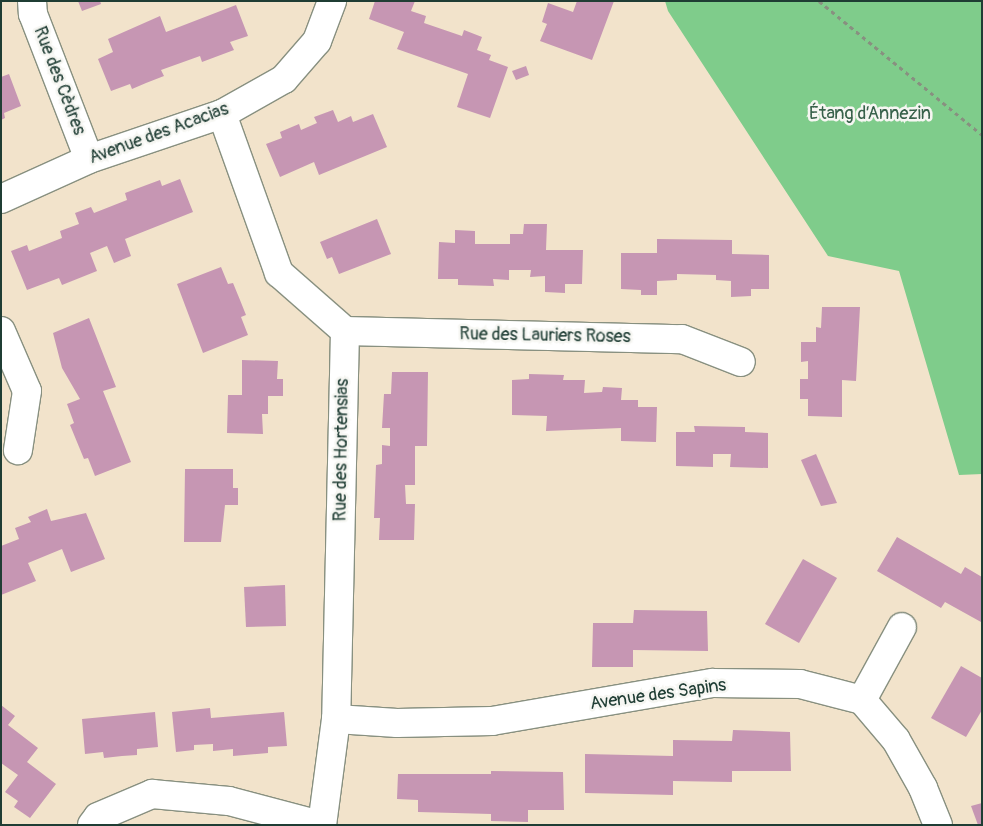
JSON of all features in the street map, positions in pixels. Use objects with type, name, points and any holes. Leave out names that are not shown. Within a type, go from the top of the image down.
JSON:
[{"type":"street","name":"Rue des Cèdres","points":[[32,1],[33,14],[89,159]]},
{"type":"street","name":"Avenue des Acacias","points":[[1,198],[89,159],[222,114],[284,80],[317,41],[332,1]]},
{"type":"street","points":[[222,114],[279,273],[345,330]]},
{"type":"street","name":"Rue des Lauriers Roses","points":[[345,330],[682,339],[741,362]]},
{"type":"street","name":"Rue des Hortensias","points":[[321,825],[336,719],[345,330]]},
{"type":"street","points":[[1,331],[27,391],[18,450]]},
{"type":"street","points":[[902,627],[862,700],[896,740],[924,788],[938,825]]},
{"type":"street","name":"Avenue des Sapins","points":[[336,719],[397,723],[492,721],[713,683],[800,684],[862,700]]},
{"type":"street","points":[[92,825],[98,817],[152,794],[229,801],[321,825]]},
{"type":"path","points":[[819,1],[982,135]]},
{"type":"green space","name":"Étang d’Annezin","points":[[665,1],[982,1],[982,474],[959,475],[899,271],[828,256],[668,11]]},
{"type":"building","points":[[78,1],[100,1],[101,4],[82,11]]},
{"type":"building","points":[[375,1],[415,1],[411,11],[426,16],[424,23],[462,36],[464,30],[482,37],[477,50],[491,55],[489,60],[508,67],[490,118],[457,107],[468,74],[397,49],[404,32],[369,19]]},
{"type":"building","points":[[577,1],[614,1],[592,60],[540,41],[547,24],[542,22],[548,3],[573,12]]},
{"type":"building","points":[[236,5],[248,36],[230,42],[234,50],[202,62],[200,56],[161,70],[164,76],[132,89],[130,84],[111,91],[98,59],[113,52],[108,39],[160,16],[166,32]]},
{"type":"building","points":[[526,66],[529,75],[516,80],[512,71]]},
{"type":"building","points":[[9,74],[21,106],[4,113],[5,118],[1,120],[1,77]]},
{"type":"building","points":[[333,110],[338,122],[351,116],[353,122],[373,114],[387,147],[319,175],[314,162],[280,177],[266,144],[282,138],[280,132],[299,124],[301,130],[317,123],[314,117]]},
{"type":"building","points":[[180,179],[193,212],[125,239],[131,256],[114,263],[107,246],[90,253],[97,271],[62,285],[59,278],[27,290],[11,251],[27,245],[29,251],[62,238],[60,231],[79,224],[75,213],[91,207],[94,213],[127,200],[125,193],[160,180],[162,186]]},
{"type":"building","points":[[377,219],[391,254],[339,274],[332,257],[327,259],[320,242]]},
{"type":"building","points":[[524,224],[547,224],[546,250],[583,250],[582,284],[565,284],[565,293],[545,292],[545,276],[530,277],[531,270],[509,270],[509,280],[493,279],[494,286],[458,285],[458,279],[438,279],[439,242],[455,243],[455,230],[475,231],[475,244],[510,244],[510,234],[523,234]]},
{"type":"building","points":[[657,239],[732,240],[732,254],[769,255],[769,289],[751,289],[751,296],[731,297],[731,281],[716,280],[716,275],[677,274],[677,280],[657,281],[657,295],[641,295],[641,290],[621,289],[621,253],[657,253]]},
{"type":"building","points":[[221,267],[228,284],[233,283],[246,315],[241,317],[248,335],[203,353],[177,284]]},
{"type":"building","points":[[822,307],[860,307],[856,381],[842,380],[842,417],[808,416],[808,399],[800,399],[800,379],[808,379],[808,361],[801,362],[801,342],[816,342],[816,327],[821,328]]},
{"type":"building","points":[[89,318],[116,387],[103,391],[131,462],[95,476],[88,458],[84,459],[70,425],[74,423],[67,404],[80,399],[62,368],[53,333]]},
{"type":"building","points":[[242,360],[278,361],[277,379],[283,379],[283,396],[268,396],[268,414],[262,414],[263,434],[227,433],[228,395],[242,395]]},
{"type":"building","points":[[392,372],[428,372],[427,446],[415,446],[415,485],[405,485],[406,504],[415,504],[414,540],[379,540],[380,518],[374,518],[376,465],[382,464],[382,445],[390,446],[390,428],[382,428],[384,394],[391,394]]},
{"type":"building","points":[[529,374],[564,375],[563,380],[585,380],[584,393],[602,392],[603,387],[622,388],[621,400],[638,400],[638,407],[657,407],[656,442],[621,441],[621,428],[546,431],[547,416],[512,415],[512,380],[529,379]]},
{"type":"building","points":[[694,426],[745,427],[745,432],[768,433],[768,468],[730,467],[731,454],[713,454],[713,467],[676,466],[676,432],[695,432]]},
{"type":"building","points":[[816,454],[837,503],[821,506],[801,460]]},
{"type":"building","points":[[185,469],[233,469],[233,488],[238,488],[238,505],[225,505],[221,542],[184,542]]},
{"type":"building","points":[[47,509],[51,521],[86,513],[105,559],[71,572],[62,549],[28,563],[36,581],[1,595],[1,546],[19,539],[15,528],[31,522],[28,517]]},
{"type":"building","points":[[897,537],[961,574],[965,567],[982,577],[981,622],[945,602],[941,608],[877,571]]},
{"type":"building","points":[[803,559],[837,578],[799,643],[765,624]]},
{"type":"building","points":[[285,585],[286,626],[246,627],[244,587]]},
{"type":"building","points":[[634,610],[707,611],[708,651],[633,650],[633,667],[592,667],[593,623],[633,623]]},
{"type":"building","points":[[961,666],[982,678],[982,710],[966,737],[931,718]]},
{"type":"building","points":[[1,705],[15,716],[8,725],[38,748],[27,762],[56,784],[30,818],[14,807],[18,801],[5,792],[18,775],[1,763]]},
{"type":"building","points":[[210,708],[211,718],[284,712],[287,746],[268,747],[268,753],[233,756],[233,749],[213,751],[213,744],[194,745],[194,750],[176,752],[172,712]]},
{"type":"building","points":[[155,712],[158,747],[137,749],[137,755],[104,758],[103,752],[85,754],[82,719]]},
{"type":"building","points":[[733,730],[790,732],[791,771],[732,771],[732,782],[673,781],[673,795],[585,793],[585,754],[673,756],[673,740],[732,741]]},
{"type":"building","points":[[491,771],[563,772],[564,810],[528,810],[528,822],[491,821],[491,814],[418,812],[418,800],[397,799],[398,774],[491,774]]},
{"type":"building","points":[[982,803],[982,825],[978,825],[971,806]]}]
